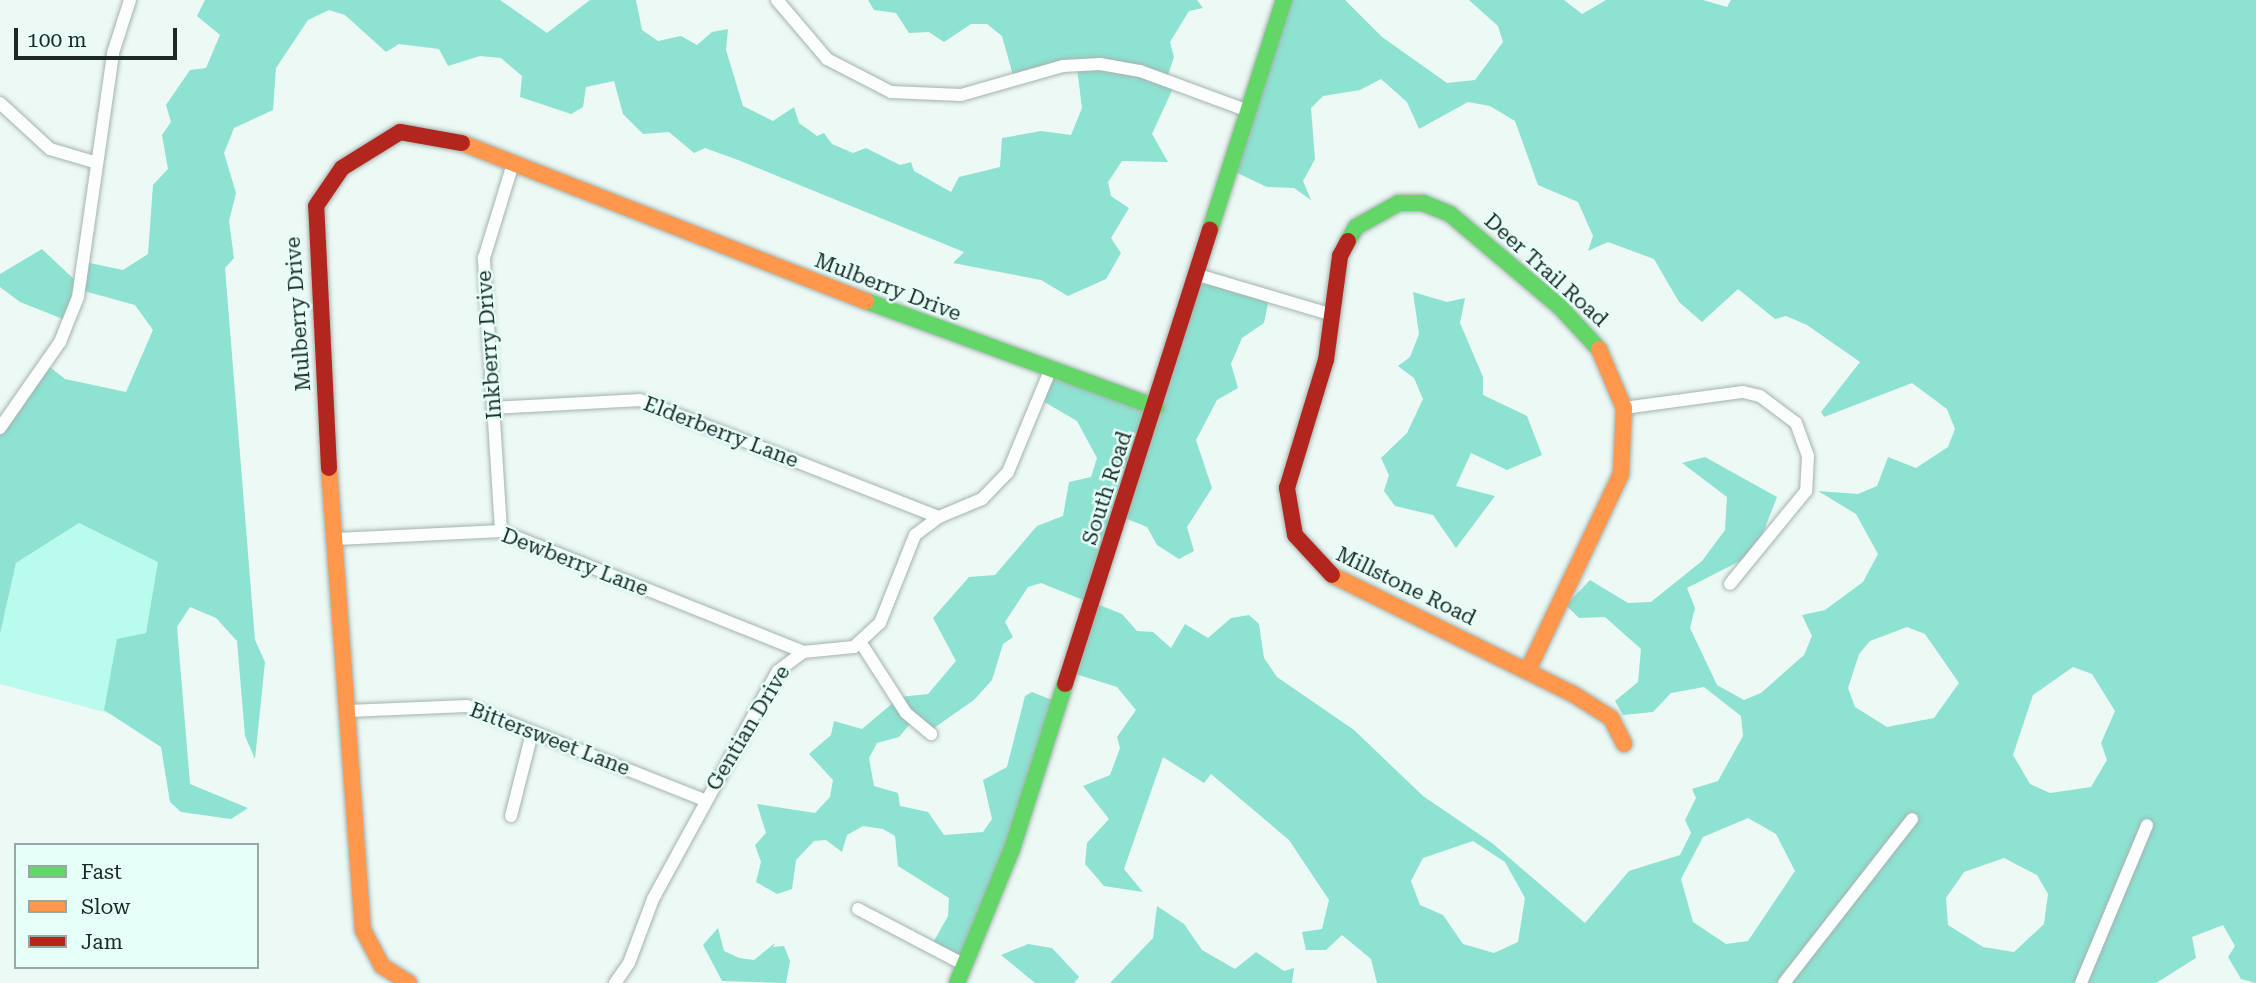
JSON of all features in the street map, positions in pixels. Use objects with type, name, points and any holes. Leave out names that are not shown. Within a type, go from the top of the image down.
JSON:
[{"type":"street","points":[[0,428],[60,342],[78,297],[94,162],[113,53],[130,0]]},
{"type":"street","points":[[777,0],[827,59],[891,92],[961,95],[1063,66],[1100,64],[1140,71],[1248,111]]},
{"type":"street","name":"South Road","points":[[957,983],[1012,849],[1156,407],[1284,0]]},
{"type":"street","points":[[0,103],[50,149],[94,162]]},
{"type":"street","name":"Mulberry Drive","points":[[409,983],[382,965],[363,929],[337,539],[313,241],[316,206],[342,168],[400,132],[444,136],[1049,373],[1156,407]]},
{"type":"street","name":"Inkberry Drive","points":[[501,531],[484,244],[513,164]]},
{"type":"street","name":"Deer Trail Road","points":[[1330,314],[1340,256],[1356,227],[1380,210],[1423,203],[1464,224],[1587,332],[1609,365],[1625,408],[1621,474],[1528,670]]},
{"type":"street","points":[[1198,275],[1330,314]]},
{"type":"street","name":"Millstone Road","points":[[1330,314],[1326,360],[1287,488],[1295,536],[1326,572],[1528,670],[1611,718],[1624,744]]},
{"type":"street","points":[[931,734],[906,713],[861,643],[887,612],[915,535],[939,516],[982,499],[999,485],[1049,373]]},
{"type":"street","points":[[1625,408],[1743,392],[1796,423],[1808,456],[1806,491],[1730,584]]},
{"type":"street","name":"Elderberry Lane","points":[[494,408],[640,400],[939,516]]},
{"type":"street","name":"Dewberry Lane","points":[[337,539],[501,531],[803,652]]},
{"type":"street","name":"Gentian Drive","points":[[615,983],[705,800],[778,671],[803,652],[861,643]]},
{"type":"street","name":"Bittersweet Lane","points":[[348,711],[449,704],[533,733],[705,800]]},
{"type":"street","points":[[512,816],[533,733]]},
{"type":"street","points":[[1784,983],[1912,819]]},
{"type":"street","points":[[2081,983],[2147,825]]},
{"type":"street","points":[[858,909],[965,965]]},
{"type":"green space","points":[[205,0],[500,0],[547,33],[590,0],[636,0],[642,30],[658,41],[681,36],[697,45],[712,32],[728,29],[726,50],[743,106],[773,121],[794,107],[799,123],[817,136],[824,133],[832,144],[853,153],[866,148],[900,165],[911,162],[914,171],[951,192],[959,177],[1000,167],[1002,138],[1041,131],[1071,135],[1082,108],[1077,68],[1014,79],[1002,36],[987,24],[971,24],[944,42],[929,32],[909,33],[896,13],[874,10],[868,0],[1197,0],[1203,8],[1189,11],[1170,42],[1174,57],[1166,81],[1174,86],[1152,134],[1168,162],[1122,161],[1108,182],[1111,196],[1129,208],[1111,238],[1121,253],[1106,279],[1068,296],[1041,280],[953,263],[964,252],[738,160],[705,148],[694,153],[669,132],[643,134],[623,114],[614,81],[586,87],[583,107],[571,114],[520,97],[522,76],[501,58],[480,56],[448,66],[439,49],[399,44],[386,52],[345,15],[329,10],[308,20],[276,68],[273,110],[234,128],[224,153],[236,193],[229,221],[234,258],[225,268],[255,640],[265,662],[255,759],[245,736],[237,641],[216,618],[190,607],[177,627],[190,784],[248,808],[231,819],[181,812],[170,802],[161,747],[104,710],[117,639],[146,633],[158,562],[79,523],[16,563],[0,634],[0,427],[46,364],[65,379],[126,392],[153,330],[135,305],[84,291],[68,321],[20,302],[0,287],[0,274],[42,249],[80,285],[85,262],[123,270],[148,254],[153,185],[168,169],[162,135],[171,122],[166,105],[190,70],[206,68],[220,35],[197,16]]},
{"type":"green space","points":[[1283,0],[1345,0],[1382,37],[1447,83],[1475,80],[1503,42],[1498,26],[1469,0],[1564,0],[1582,14],[1606,0],[1703,0],[1727,7],[1731,0],[2256,0],[2256,983],[2241,979],[2228,957],[2235,946],[2223,925],[2192,937],[2196,958],[2156,983],[1377,983],[1371,959],[1342,935],[1326,950],[1306,950],[1302,932],[1322,929],[1329,900],[1289,840],[1211,774],[1204,783],[1163,757],[1124,869],[1143,892],[1104,886],[1085,864],[1087,843],[1109,819],[1083,786],[1110,775],[1120,748],[1117,737],[1136,710],[1117,687],[1069,672],[1097,604],[1122,614],[1137,631],[1153,632],[1171,648],[1185,624],[1208,638],[1231,618],[1249,615],[1259,624],[1264,658],[1277,677],[1354,730],[1423,796],[1492,843],[1585,923],[1629,871],[1680,855],[1691,833],[1685,820],[1696,798],[1692,789],[1718,781],[1743,736],[1741,716],[1704,687],[1671,693],[1653,712],[1623,715],[1615,701],[1638,682],[1641,649],[1605,617],[1579,618],[1566,605],[1590,580],[1628,603],[1651,602],[1702,561],[1725,530],[1727,497],[1682,463],[1705,457],[1777,497],[1759,543],[1742,560],[1687,588],[1695,608],[1690,628],[1717,685],[1744,700],[1761,693],[1804,655],[1812,636],[1802,615],[1825,610],[1863,582],[1878,554],[1856,514],[1818,491],[1858,494],[1877,486],[1888,457],[1916,468],[1948,447],[1955,429],[1947,409],[1912,383],[1824,417],[1821,412],[1860,362],[1807,325],[1786,316],[1775,319],[1738,289],[1702,322],[1679,302],[1654,259],[1608,242],[1588,251],[1593,236],[1578,202],[1538,185],[1515,121],[1490,106],[1468,102],[1419,129],[1407,102],[1381,79],[1360,90],[1323,96],[1311,108],[1315,159],[1303,181],[1311,200],[1294,188],[1267,187],[1231,170]],"holes":[[[1907,627],[1925,634],[1959,683],[1934,718],[1887,727],[1855,707],[1848,688],[1859,654],[1870,641]],[[2073,667],[2092,674],[2115,711],[2101,743],[2107,760],[2091,787],[2050,793],[2030,784],[2013,755],[2033,695]],[[1748,818],[1776,834],[1795,871],[1748,941],[1726,944],[1693,922],[1681,879],[1703,837]],[[1473,841],[1505,862],[1525,898],[1518,942],[1494,953],[1463,944],[1443,915],[1420,905],[1411,881],[1423,858]],[[2004,858],[2037,875],[2048,894],[2044,924],[2014,952],[1983,947],[1948,925],[1946,898],[1964,872]]]},
{"type":"green space","points":[[1195,279],[1269,299],[1264,323],[1242,338],[1231,364],[1238,388],[1217,400],[1196,440],[1212,488],[1187,527],[1194,551],[1179,559],[1157,545],[1147,527],[1120,516],[1088,602],[1041,583],[1028,587],[1005,622],[1013,637],[1003,644],[992,680],[974,700],[931,730],[914,719],[899,737],[877,743],[869,758],[874,786],[898,793],[900,806],[928,812],[944,835],[983,832],[992,819],[983,780],[1007,767],[1025,696],[1032,692],[1057,702],[965,962],[929,950],[948,916],[949,898],[898,866],[895,836],[883,829],[863,826],[847,835],[842,852],[826,840],[814,841],[796,860],[792,889],[777,894],[756,882],[761,862],[755,845],[766,833],[757,804],[815,813],[830,797],[833,780],[809,754],[831,735],[834,721],[862,729],[900,697],[928,694],[956,661],[933,618],[969,577],[995,575],[1037,526],[1063,516],[1069,482],[1091,477],[1097,458],[1077,421],[1041,400],[1048,378],[1154,408]]},
{"type":"green space","points":[[1413,292],[1447,302],[1465,298],[1460,323],[1483,377],[1483,395],[1527,416],[1542,455],[1507,470],[1471,453],[1456,486],[1495,496],[1456,548],[1433,515],[1395,506],[1384,491],[1389,475],[1381,458],[1407,433],[1423,399],[1414,378],[1398,366],[1410,357],[1419,334]]},
{"type":"green space","points":[[79,523],[159,562],[146,633],[117,640],[108,713],[0,684],[0,634],[16,563]]},
{"type":"green space","points":[[1157,906],[1184,924],[1202,950],[1235,969],[1256,952],[1284,971],[1294,968],[1292,983],[1110,983],[1153,938]]},
{"type":"green space","points":[[718,928],[724,951],[739,958],[754,960],[775,943],[773,947],[784,946],[790,961],[786,983],[722,981],[703,945]]},
{"type":"green space","points":[[1028,944],[1052,948],[1079,977],[1074,983],[1035,983],[1001,955]]},
{"type":"traffic: fast","points":[[1210,230],[1284,0]]},
{"type":"traffic: fast","points":[[1348,241],[1356,227],[1399,203],[1423,203],[1450,214],[1559,306],[1599,349]]},
{"type":"traffic: fast","points":[[866,301],[1156,407]]},
{"type":"traffic: fast","points":[[957,983],[1012,849],[1065,684]]},
{"type":"traffic: slow","points":[[462,143],[866,301]]},
{"type":"traffic: slow","points":[[1528,670],[1621,474],[1624,408],[1599,349]]},
{"type":"traffic: slow","points":[[329,468],[363,930],[382,966],[409,983]]},
{"type":"traffic: slow","points":[[1332,575],[1573,694],[1611,718],[1624,744]]},
{"type":"traffic: jam","points":[[329,468],[316,206],[342,168],[400,132],[462,143]]},
{"type":"traffic: jam","points":[[1065,684],[1210,230]]},
{"type":"traffic: jam","points":[[1332,575],[1295,535],[1287,488],[1326,360],[1340,256],[1348,241]]}]
